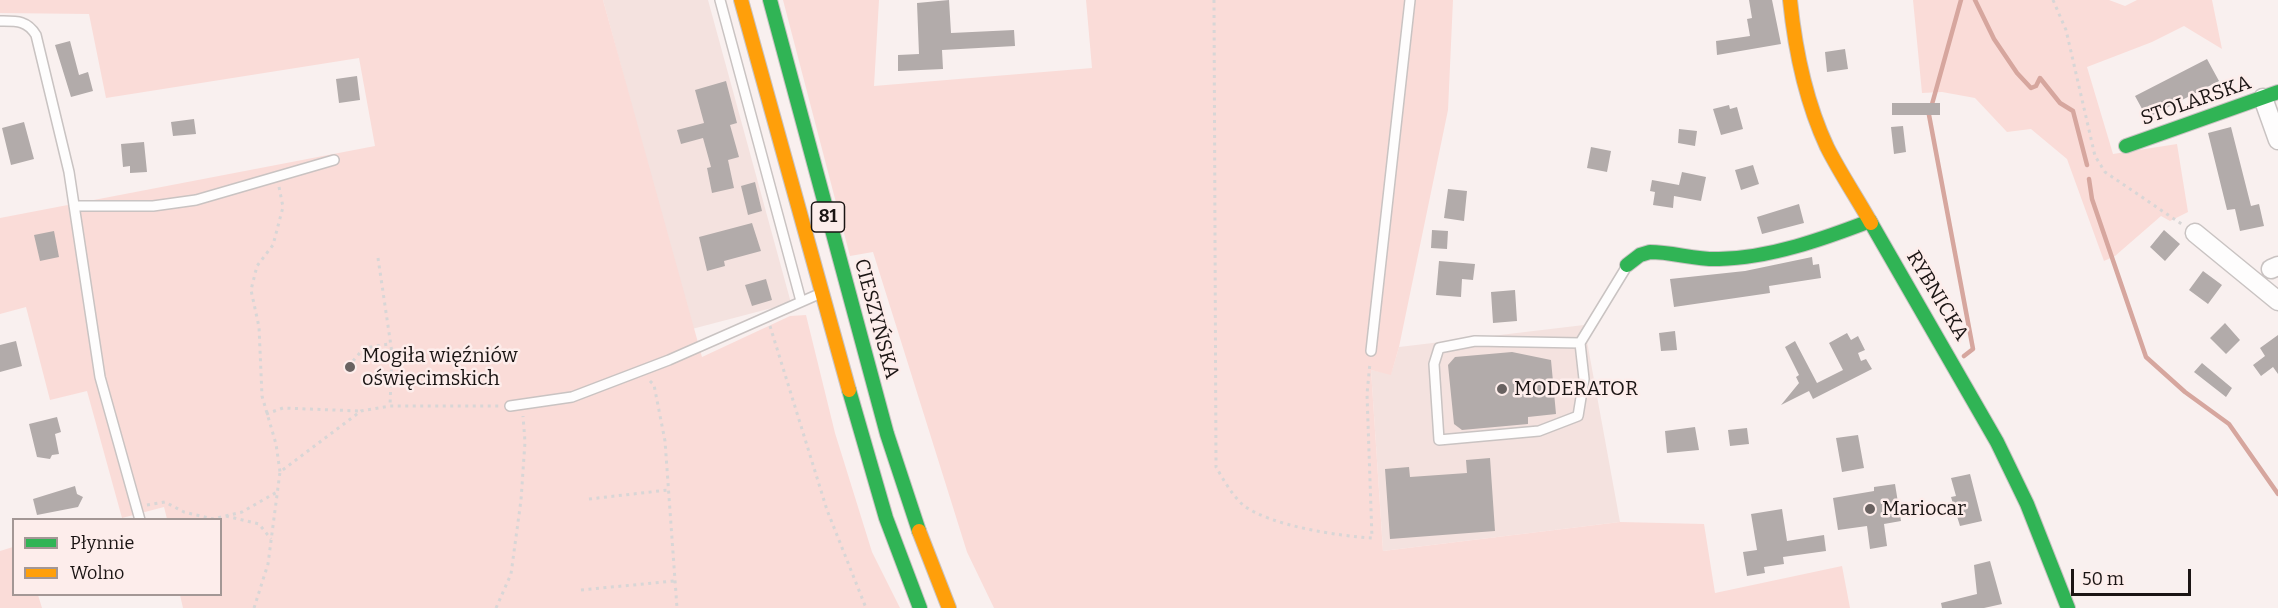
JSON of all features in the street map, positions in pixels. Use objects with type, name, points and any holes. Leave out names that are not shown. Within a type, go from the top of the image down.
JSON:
[{"type":"main road","name":"CIESZYŃSKA","points":[[770,0],[887,434],[909,507],[949,608]]},
{"type":"main road","name":"RYBNICKA","points":[[1790,0],[1799,64],[1810,104],[1827,147],[1997,442],[2030,511],[2068,608]]},
{"type":"main road","name":"81","points":[[741,2],[883,507],[920,608]]},
{"type":"main road","name":"STOLARSKA","points":[[2126,146],[2271,95]]},
{"type":"main road","points":[[1627,265],[1642,254],[1686,255],[1720,260],[1763,253],[1840,233],[1870,221]]},
{"type":"street","points":[[2271,95],[2278,140]]},
{"type":"street","points":[[2194,233],[2278,301]]},
{"type":"lane","points":[[720,0],[801,301]]},
{"type":"lane","points":[[1371,351],[1410,0]]},
{"type":"lane","points":[[0,21],[18,21],[30,25],[36,35],[69,172],[100,377],[140,518]]},
{"type":"lane","points":[[74,206],[153,206],[196,200],[334,160]]},
{"type":"lane","points":[[1580,344],[1475,341],[1439,348],[1434,364],[1439,440],[1539,431],[1578,416],[1584,379],[1580,344],[1627,265]]},
{"type":"lane","points":[[510,406],[572,397],[641,371],[822,293]]},
{"type":"path","points":[[1214,0],[1216,467],[1243,504],[1267,517],[1301,526],[1344,536],[1372,538],[1367,394],[1371,351]]},
{"type":"path","points":[[2053,0],[2066,30],[2095,156],[2105,172],[2194,233]]},
{"type":"path","points":[[254,608],[268,564],[280,472],[276,444],[262,396],[259,327],[251,290],[257,266],[273,245],[283,207],[275,177]]},
{"type":"path","points":[[378,258],[393,379],[390,406]]},
{"type":"path","points":[[767,316],[826,510],[866,608]]},
{"type":"path","points":[[353,361],[364,348],[390,344]]},
{"type":"path","points":[[641,371],[654,385],[664,441],[677,608]]},
{"type":"path","points":[[496,608],[511,574],[521,500],[525,442],[522,405]]},
{"type":"path","points":[[266,414],[283,408],[361,411],[390,406],[510,406]]},
{"type":"path","points":[[280,472],[361,411]]},
{"type":"path","points":[[589,500],[668,490]]},
{"type":"path","points":[[217,518],[242,512],[276,492]]},
{"type":"path","points":[[136,508],[165,502],[184,512],[209,518]]},
{"type":"path","points":[[224,516],[259,524],[272,540]]},
{"type":"path","points":[[581,590],[675,581]]},
{"type":"shaded area","points":[[0,0],[603,0],[702,357],[790,316],[806,315],[835,433],[872,552],[900,608],[183,608],[180,596],[222,596],[222,518],[167,518],[164,507],[122,518],[87,391],[50,400],[26,307],[0,314],[0,218],[375,146],[359,58],[106,98],[89,14],[0,13]]},
{"type":"shaded area","points":[[603,0],[708,0],[791,303],[692,329]]},
{"type":"shaded area","points":[[783,0],[879,0],[874,86],[1092,68],[1086,0],[1453,0],[1448,110],[1399,347],[1391,375],[1371,370],[1383,551],[1620,522],[1704,524],[1715,593],[1842,566],[1850,608],[994,608],[967,552],[873,252],[850,256]]},
{"type":"shaded area","points":[[1913,0],[2109,0],[2125,6],[2137,0],[2212,0],[2222,49],[2184,26],[2152,42],[2087,67],[2113,154],[2177,144],[2188,212],[2170,221],[2161,216],[2115,256],[2104,261],[2067,159],[2031,129],[2007,132],[1975,98],[1942,92],[1922,93]]},
{"type":"shaded area","points":[[1584,325],[1620,522],[1383,551],[1371,370],[1391,374],[1399,347]]},
{"type":"shaded area","points":[[12,547],[12,596],[38,596],[42,608],[0,608],[0,551]]},
{"type":"building","points":[[949,0],[951,33],[1014,30],[1015,46],[942,50],[943,69],[898,71],[898,55],[919,54],[917,3]]},
{"type":"building","points":[[1749,0],[1772,0],[1781,44],[1717,55],[1716,41],[1750,36],[1747,19],[1752,18]]},
{"type":"building","points":[[70,41],[79,75],[88,72],[93,91],[71,97],[55,45]]},
{"type":"building","points":[[1845,49],[1848,69],[1827,72],[1825,52]]},
{"type":"building","points":[[2207,59],[2219,81],[2147,118],[2135,96]]},
{"type":"building","points":[[357,76],[360,100],[339,103],[336,79]]},
{"type":"building","points":[[726,81],[737,123],[730,125],[739,157],[728,160],[734,188],[712,193],[707,168],[711,167],[703,138],[681,144],[677,130],[704,123],[695,90]]},
{"type":"building","points":[[1892,103],[1940,103],[1940,115],[1892,115]]},
{"type":"building","points":[[1729,105],[1730,109],[1737,107],[1743,129],[1721,135],[1713,109]]},
{"type":"building","points":[[194,119],[196,134],[173,136],[171,122]]},
{"type":"building","points":[[24,122],[34,159],[11,165],[2,128]]},
{"type":"building","points":[[1903,126],[1906,152],[1894,154],[1891,127]]},
{"type":"building","points":[[2231,127],[2251,206],[2259,204],[2264,226],[2240,231],[2235,209],[2227,210],[2208,133]]},
{"type":"building","points":[[1679,129],[1697,131],[1695,146],[1678,143]]},
{"type":"building","points":[[144,142],[147,172],[130,173],[130,166],[123,167],[121,144]]},
{"type":"building","points":[[1591,147],[1611,151],[1607,172],[1587,168]]},
{"type":"building","points":[[1753,165],[1759,184],[1741,190],[1735,170]]},
{"type":"building","points":[[1682,172],[1706,177],[1701,201],[1674,196],[1673,208],[1653,205],[1655,192],[1650,191],[1652,180],[1679,185]]},
{"type":"building","points":[[755,182],[762,211],[748,215],[741,186]]},
{"type":"building","points":[[1448,189],[1467,191],[1464,221],[1444,218]]},
{"type":"building","points":[[1799,204],[1804,223],[1762,234],[1757,217]]},
{"type":"building","points":[[752,223],[761,251],[724,261],[725,266],[707,271],[699,237]]},
{"type":"building","points":[[1432,230],[1448,231],[1447,249],[1431,248]]},
{"type":"building","points":[[2164,230],[2180,244],[2165,261],[2150,247]]},
{"type":"building","points":[[54,231],[59,257],[40,261],[34,235]]},
{"type":"building","points":[[1812,257],[1813,265],[1819,264],[1821,278],[1769,286],[1770,293],[1674,307],[1670,279],[1745,271]]},
{"type":"building","points":[[1439,261],[1475,264],[1473,280],[1462,279],[1461,297],[1436,295]]},
{"type":"building","points":[[2203,271],[2222,285],[2208,304],[2189,290]]},
{"type":"building","points":[[766,279],[772,300],[752,306],[745,285]]},
{"type":"building","points":[[1515,290],[1517,321],[1493,323],[1491,292]]},
{"type":"building","points":[[2225,323],[2240,340],[2226,354],[2210,338]]},
{"type":"building","points":[[1675,331],[1677,350],[1661,351],[1659,333]]},
{"type":"building","points":[[1847,333],[1851,340],[1858,336],[1865,350],[1858,353],[1861,361],[1866,359],[1872,369],[1813,399],[1809,391],[1781,405],[1799,383],[1796,377],[1799,375],[1785,347],[1795,341],[1817,383],[1843,370],[1829,343]]},
{"type":"building","points":[[2278,335],[2278,374],[2273,367],[2261,376],[2253,365],[2265,356],[2260,348]]},
{"type":"building","points":[[16,341],[22,366],[0,372],[0,345]]},
{"type":"building","name":"MODERATOR","points":[[1512,352],[1551,360],[1556,414],[1528,417],[1528,424],[1462,430],[1454,424],[1448,365],[1455,357]]},
{"type":"building","points":[[2202,363],[2232,388],[2226,397],[2194,372]]},
{"type":"building","points":[[57,417],[61,432],[55,434],[59,454],[52,455],[50,459],[37,457],[29,424]]},
{"type":"building","points":[[1695,427],[1699,450],[1667,453],[1665,431]]},
{"type":"building","points":[[1747,428],[1749,444],[1730,446],[1728,430]]},
{"type":"building","points":[[1858,435],[1864,468],[1842,472],[1836,438]]},
{"type":"building","points":[[1490,458],[1495,531],[1390,539],[1385,469],[1409,467],[1410,477],[1467,473],[1466,460]]},
{"type":"building","points":[[1970,474],[1982,521],[1960,526],[1951,497],[1956,496],[1951,478]]},
{"type":"building","points":[[1895,484],[1901,521],[1884,524],[1887,546],[1870,549],[1867,526],[1838,530],[1833,498],[1874,491],[1874,487]]},
{"type":"building","points":[[75,486],[77,494],[83,497],[78,507],[37,515],[33,499]]},
{"type":"building","points":[[1782,509],[1787,541],[1824,535],[1826,551],[1783,557],[1784,564],[1764,567],[1765,573],[1747,576],[1743,552],[1757,550],[1751,514]]},
{"type":"building","points":[[1990,561],[2002,604],[1984,608],[1942,608],[1941,603],[1977,594],[1974,565]]},
{"type":"waterway","points":[[1961,0],[1929,115],[1973,349],[1964,356]]},
{"type":"waterway","points":[[1975,0],[1994,39],[2017,73],[2031,88],[2036,86],[2040,78],[2060,103],[2073,111],[2087,165]]},
{"type":"waterway","points":[[2089,179],[2092,199],[2146,357],[2185,392],[2229,424],[2278,494]]},
{"type":"traffic: fast","points":[[770,0],[887,434],[919,531]]},
{"type":"traffic: fast","points":[[2126,146],[2278,92]]},
{"type":"traffic: fast","points":[[1627,265],[1640,255],[1650,252],[1710,259],[1758,255],[1815,241],[1870,221]]},
{"type":"traffic: fast","points":[[1871,223],[1997,442],[2027,504],[2068,608]]},
{"type":"traffic: fast","points":[[849,390],[886,518],[920,608]]},
{"type":"traffic: slow","points":[[741,0],[849,390]]},
{"type":"traffic: slow","points":[[1790,0],[1798,56],[1813,112],[1832,157],[1871,223]]},
{"type":"traffic: slow","points":[[919,531],[949,608]]},
{"type":"place","name":"Mogiła więźniów oświęcimskich","points":[[350,367]]},
{"type":"place","name":"MODERATOR","points":[[1502,389]]},
{"type":"place","name":"Mariocar","points":[[1870,509]]}]
